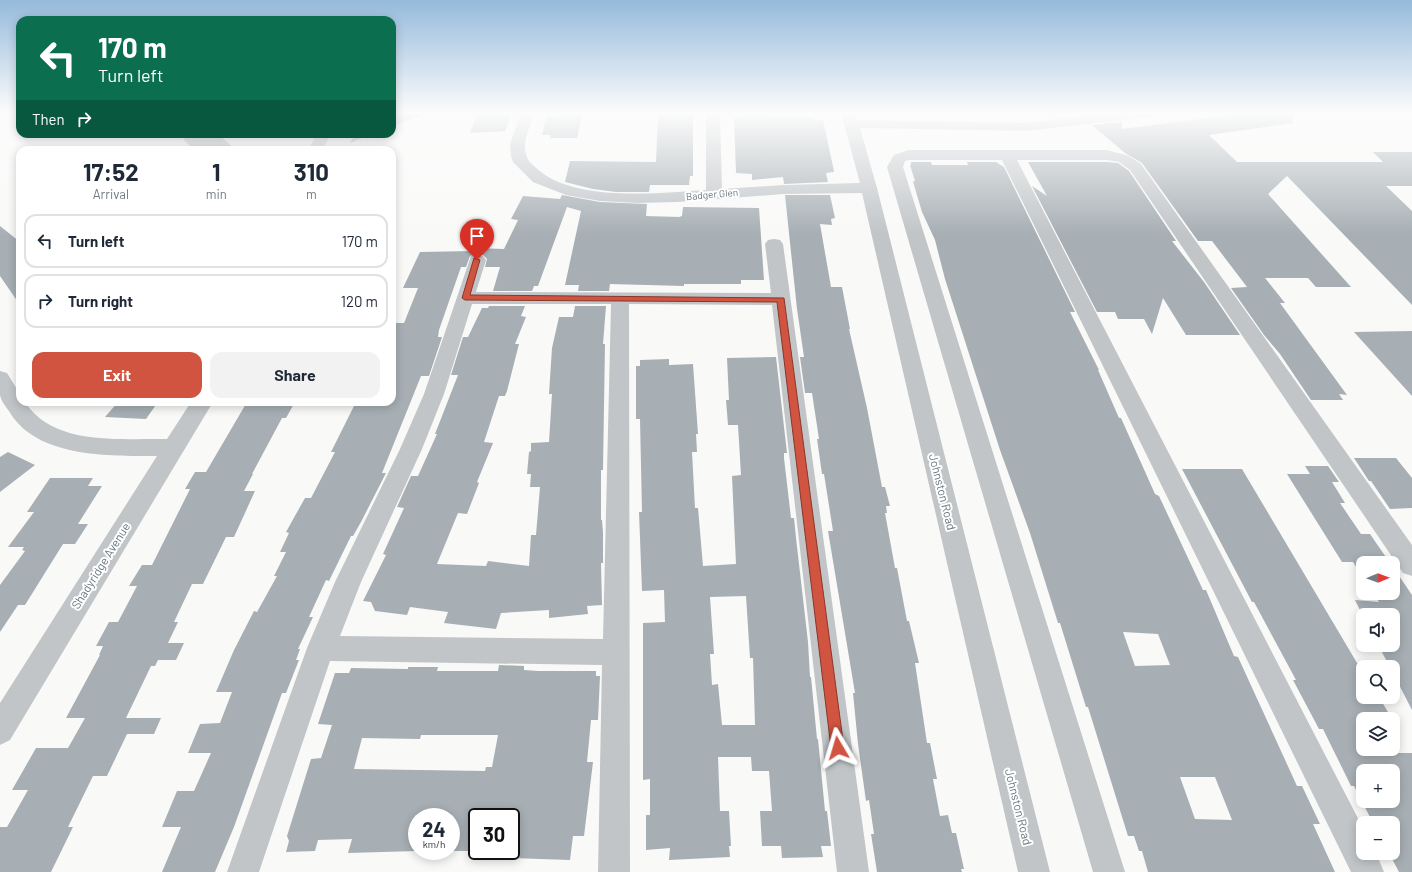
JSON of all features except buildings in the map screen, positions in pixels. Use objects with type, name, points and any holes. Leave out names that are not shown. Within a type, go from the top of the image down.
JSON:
[{"type":"street","name":"Badger Glen","points":[[517,154],[521,163],[532,175],[556,188],[620,197],[662,198],[773,190],[869,188]]},
{"type":"street","points":[[714,154],[714,194]]},
{"type":"street","name":"Johnston Road","points":[[859,154],[869,188],[1034,872]]},
{"type":"street","points":[[1109,872],[895,167],[899,158],[908,155],[1108,156],[1124,159],[1136,167],[1412,565]]},
{"type":"street","points":[[1007,155],[1368,872]]},
{"type":"street","points":[[774,244],[853,872]]},
{"type":"street","points":[[243,872],[321,648],[348,582],[411,449],[434,394],[477,260]]},
{"type":"street","points":[[465,298],[781,300]]},
{"type":"street","points":[[614,872],[620,299]]},
{"type":"street","points":[[0,378],[16,405]]},
{"type":"street","points":[[17,406],[26,422],[58,438],[93,445],[174,448]]},
{"type":"street","name":"Shadyridge Avenue","points":[[0,730],[200,406]]},
{"type":"street","points":[[321,648],[617,652]]},
{"type":"route","points":[[477,260],[465,298],[781,300],[838,748]]}]
